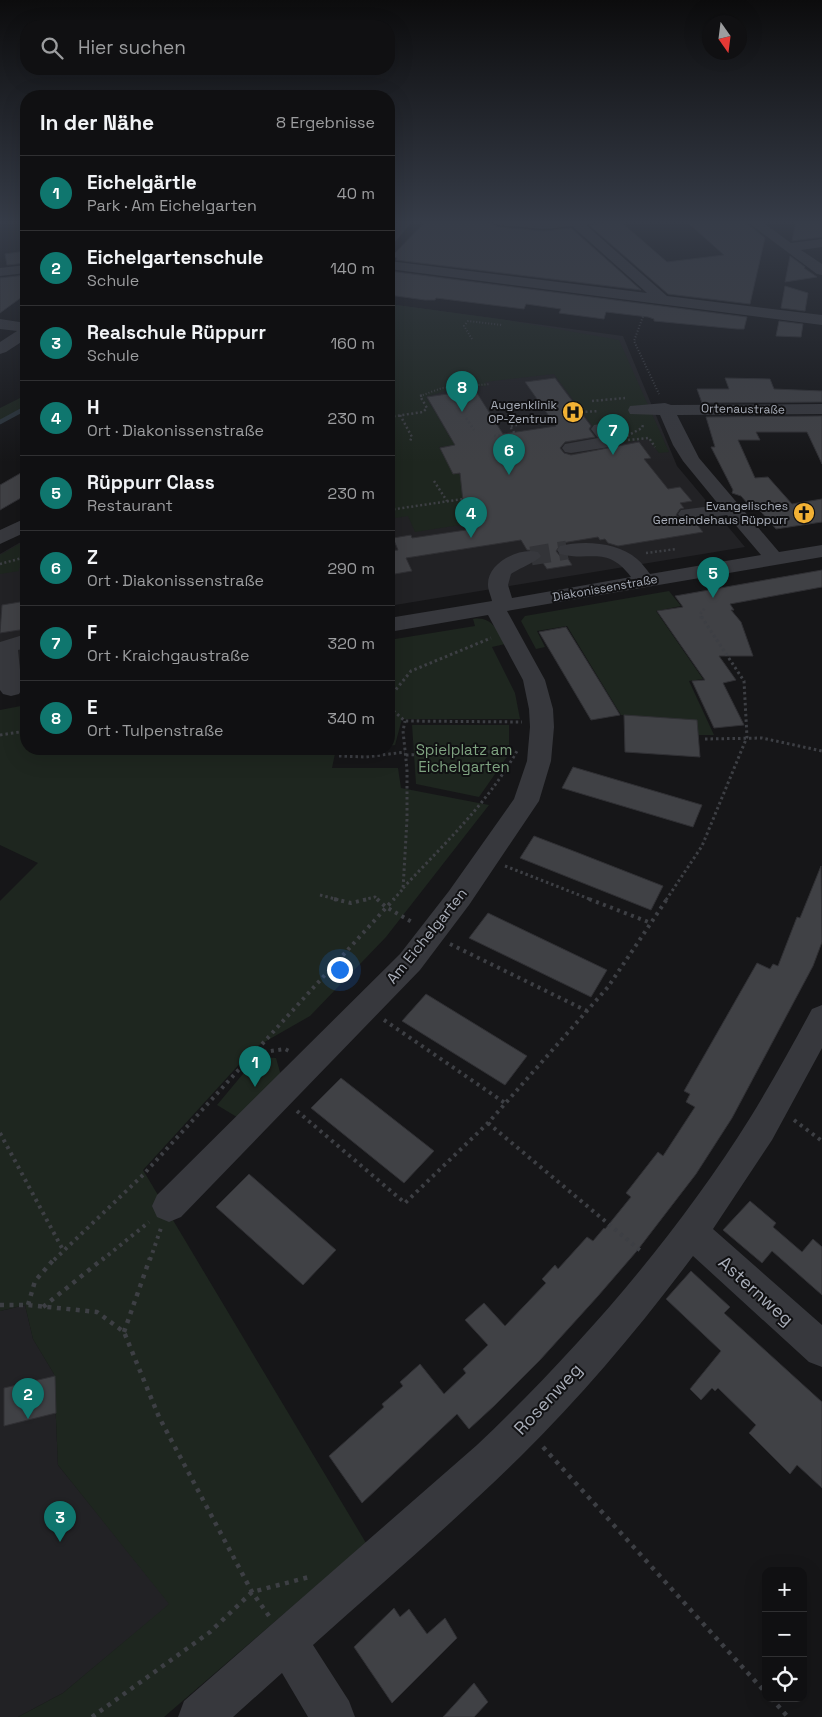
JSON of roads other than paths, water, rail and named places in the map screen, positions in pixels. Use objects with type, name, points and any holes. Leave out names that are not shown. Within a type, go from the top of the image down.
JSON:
[{"type":"street","points":[[673,301],[822,320]]},
{"type":"street","points":[[0,324],[20,329]]},
{"type":"street","points":[[0,349],[20,334]]},
{"type":"street","points":[[665,408],[682,445],[692,461],[775,560]]},
{"type":"street","name":"Ortenaustraße","points":[[638,409],[822,410]]},
{"type":"street","points":[[571,448],[610,442],[600,420]]},
{"type":"street","points":[[688,514],[733,509]]},
{"type":"street","points":[[0,538],[20,527]]},
{"type":"street","name":"Diakonissenstraße","points":[[395,624],[821,553]]},
{"type":"street","points":[[568,555],[597,563],[645,582]]},
{"type":"street","points":[[499,606],[518,578],[537,560]]},
{"type":"street","name":"Am Eichelgarten","points":[[169,1206],[367,1008],[410,962],[526,801],[539,761],[534,680],[509,633],[499,606]]},
{"type":"street","points":[[12,688],[8,648],[9,645],[20,642]]},
{"type":"street","name":"Rosenweg","points":[[200,1717],[472,1477],[524,1426],[613,1329],[720,1193],[776,1107],[822,1018]]},
{"type":"street","name":"Asternweg","points":[[691,1232],[822,1350]]},
{"type":"street","points":[[286,1641],[333,1717]]},
{"type":"waterway","points":[[0,422],[20,411]]},
{"type":"tunnel","points":[[531,556],[567,550]]},
{"type":"place","name":"E","points":[[462,412]]},
{"type":"place","name":"Augenklinik OP-Zentrum","points":[[573,412]]},
{"type":"place","name":"F","points":[[613,455]]},
{"type":"place","name":"Z","points":[[509,475]]},
{"type":"place","name":"Evangelisches Gemeindehaus Rüppurr","points":[[804,513]]},
{"type":"place","name":"H","points":[[471,538]]},
{"type":"place","name":"Rüppurr Class","points":[[713,598]]},
{"type":"place","name":"Eichelgärtle","points":[[255,1087]]},
{"type":"place","name":"Eichelgartenschule","points":[[28,1419]]},
{"type":"place","name":"Realschule Rüppurr","points":[[60,1542]]},
{"type":"park label","name":"Spielplatz am Eichelgarten","points":[[464,758]]}]
